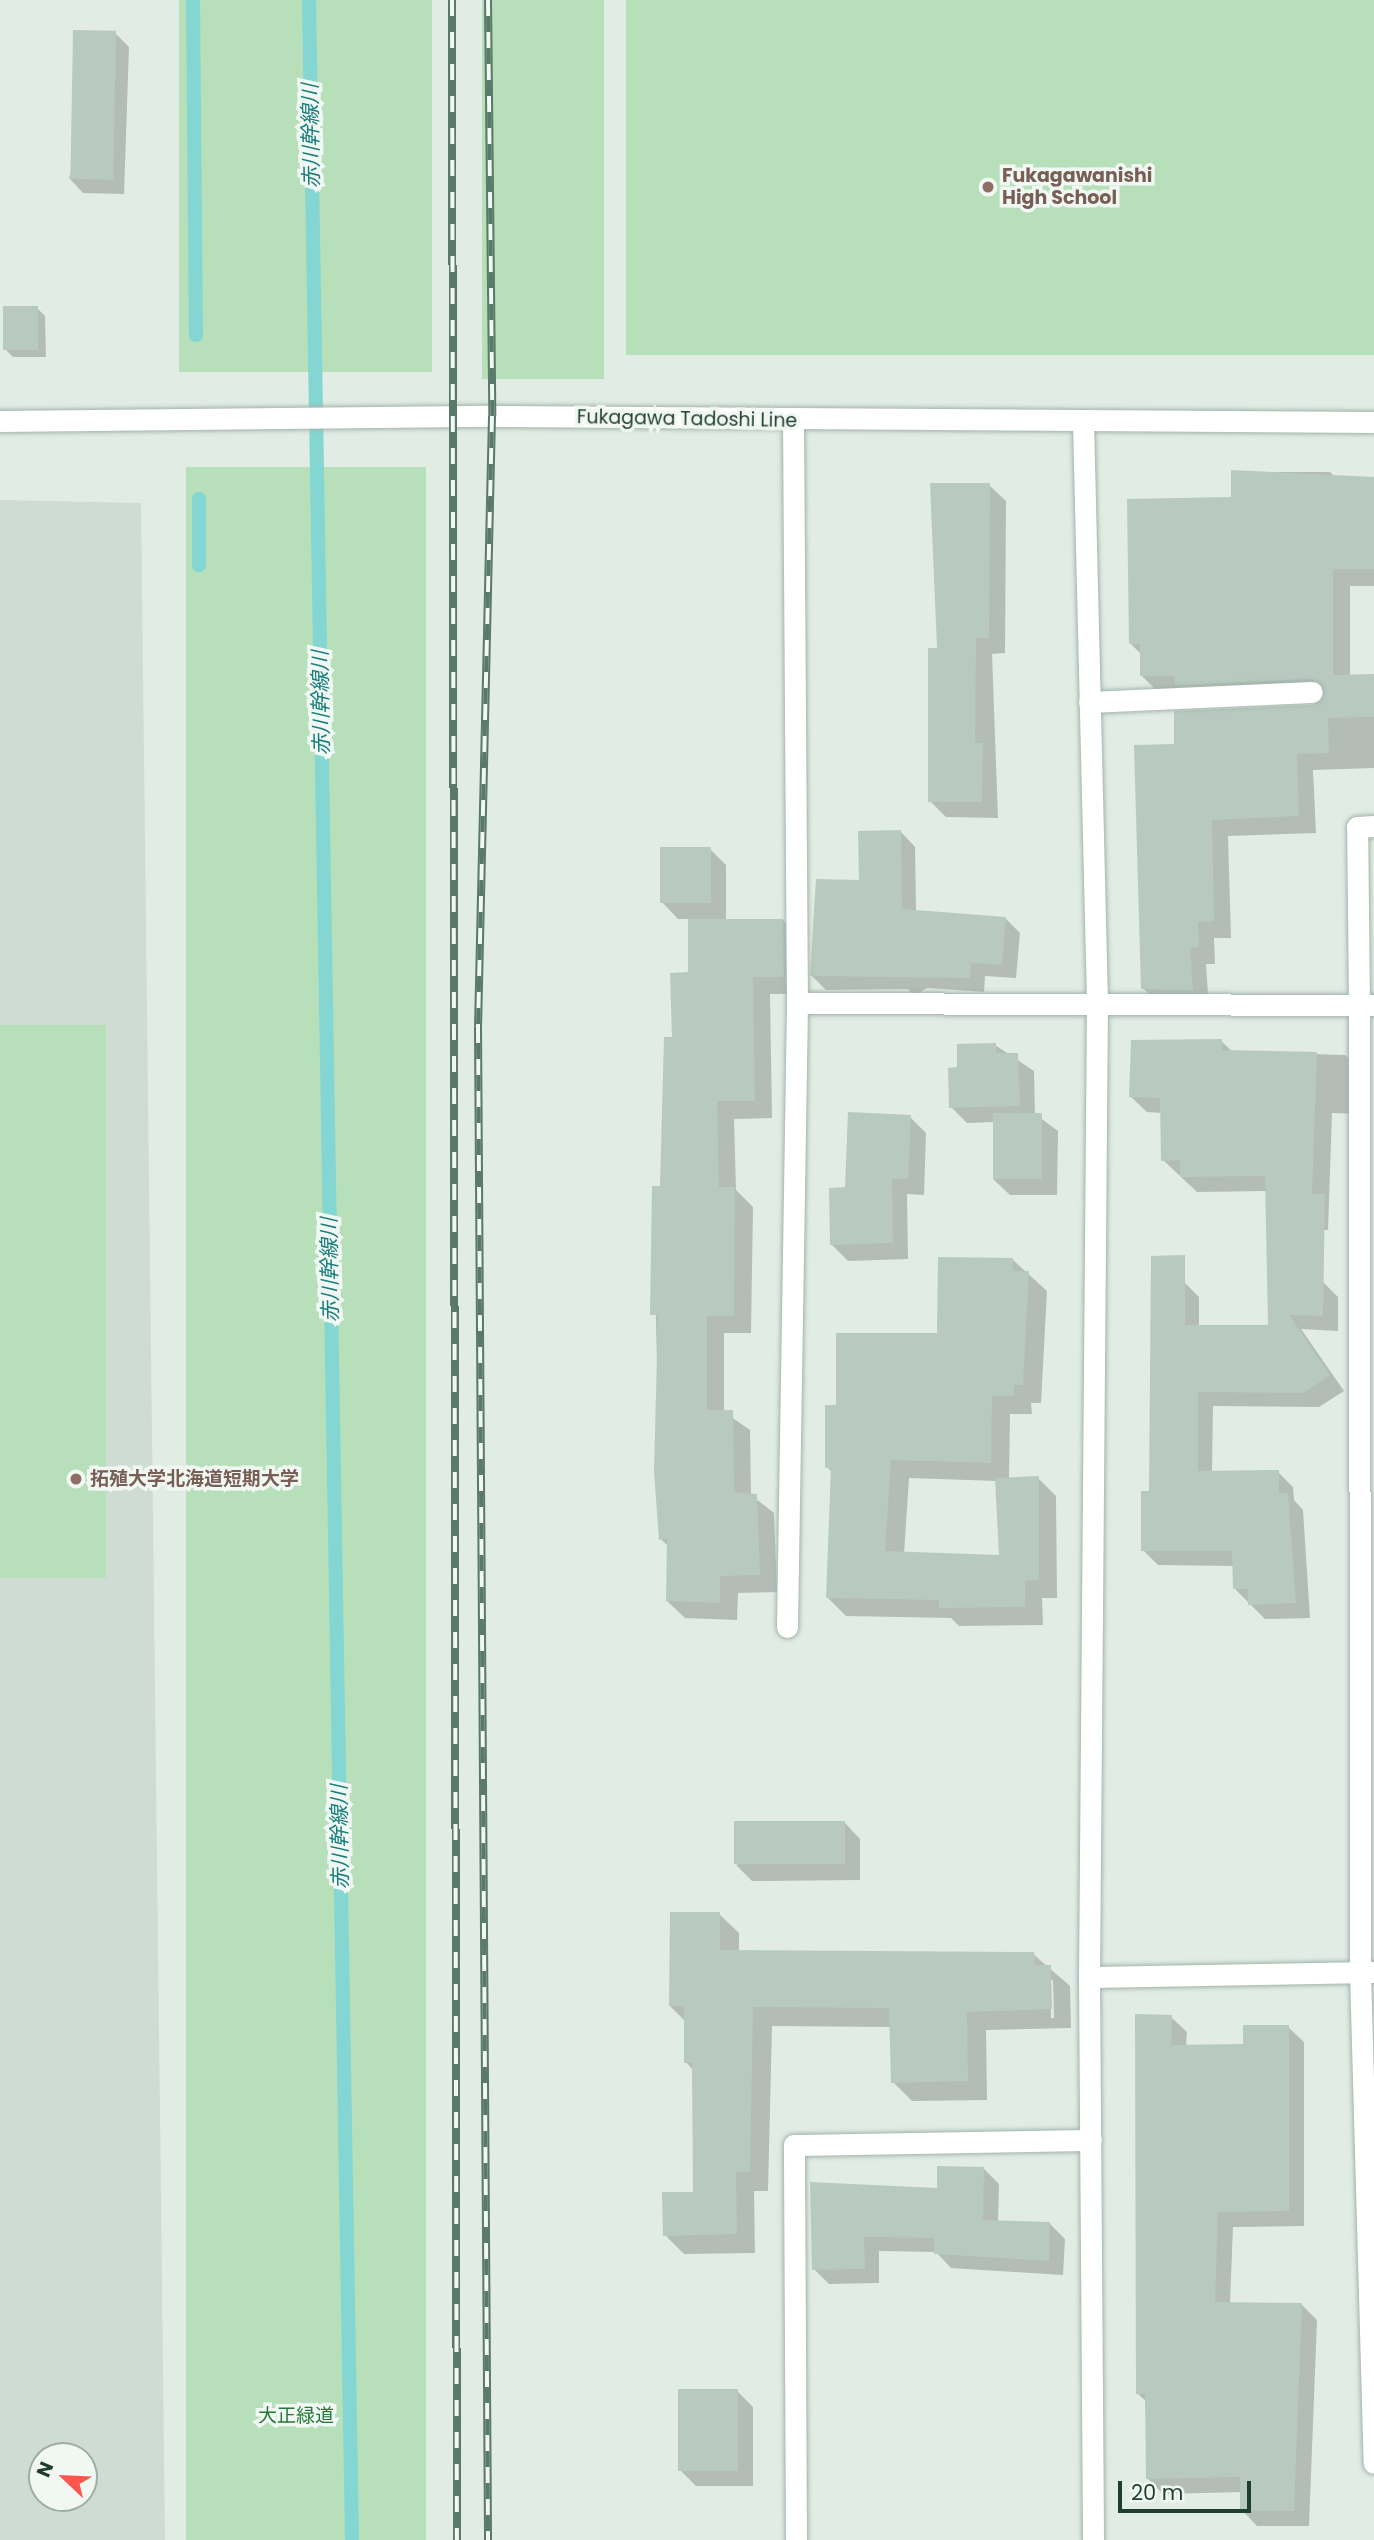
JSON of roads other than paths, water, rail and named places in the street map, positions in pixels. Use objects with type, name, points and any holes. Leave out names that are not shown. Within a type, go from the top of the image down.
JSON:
[{"type":"street","name":"Fukagawa Tadoshi Line","points":[[0,421],[492,416],[793,421],[1374,422]]},
{"type":"street","points":[[787,1627],[797,1003],[793,421]]},
{"type":"street","points":[[1083,421],[1097,1002],[1089,1977],[1093,2540]]},
{"type":"street","points":[[1089,702],[1312,692]]},
{"type":"street","points":[[1374,826],[1357,827],[1366,1005],[1367,1972],[1374,2463]]},
{"type":"street","points":[[797,1003],[1366,1005]]},
{"type":"street","points":[[1089,1977],[1367,1972]]},
{"type":"street","points":[[796,2540],[794,2145],[1091,2140]]},
{"type":"waterway","points":[[193,0],[196,335]]},
{"type":"waterway","name":"赤川幹線川","points":[[309,0],[352,2540]]},
{"type":"waterway","points":[[199,499],[199,565]]},
{"type":"railway","points":[[452,0],[457,2540]]},
{"type":"railway","points":[[488,0],[492,416],[478,1027],[488,2540]]},
{"type":"place","name":"Fukagawanishi High School","points":[[988,187]]},
{"type":"place","name":"拓殖大学北海道短期大学","points":[[76,1479]]},
{"type":"park label","name":"大正緑道","points":[[296,2416]]}]
